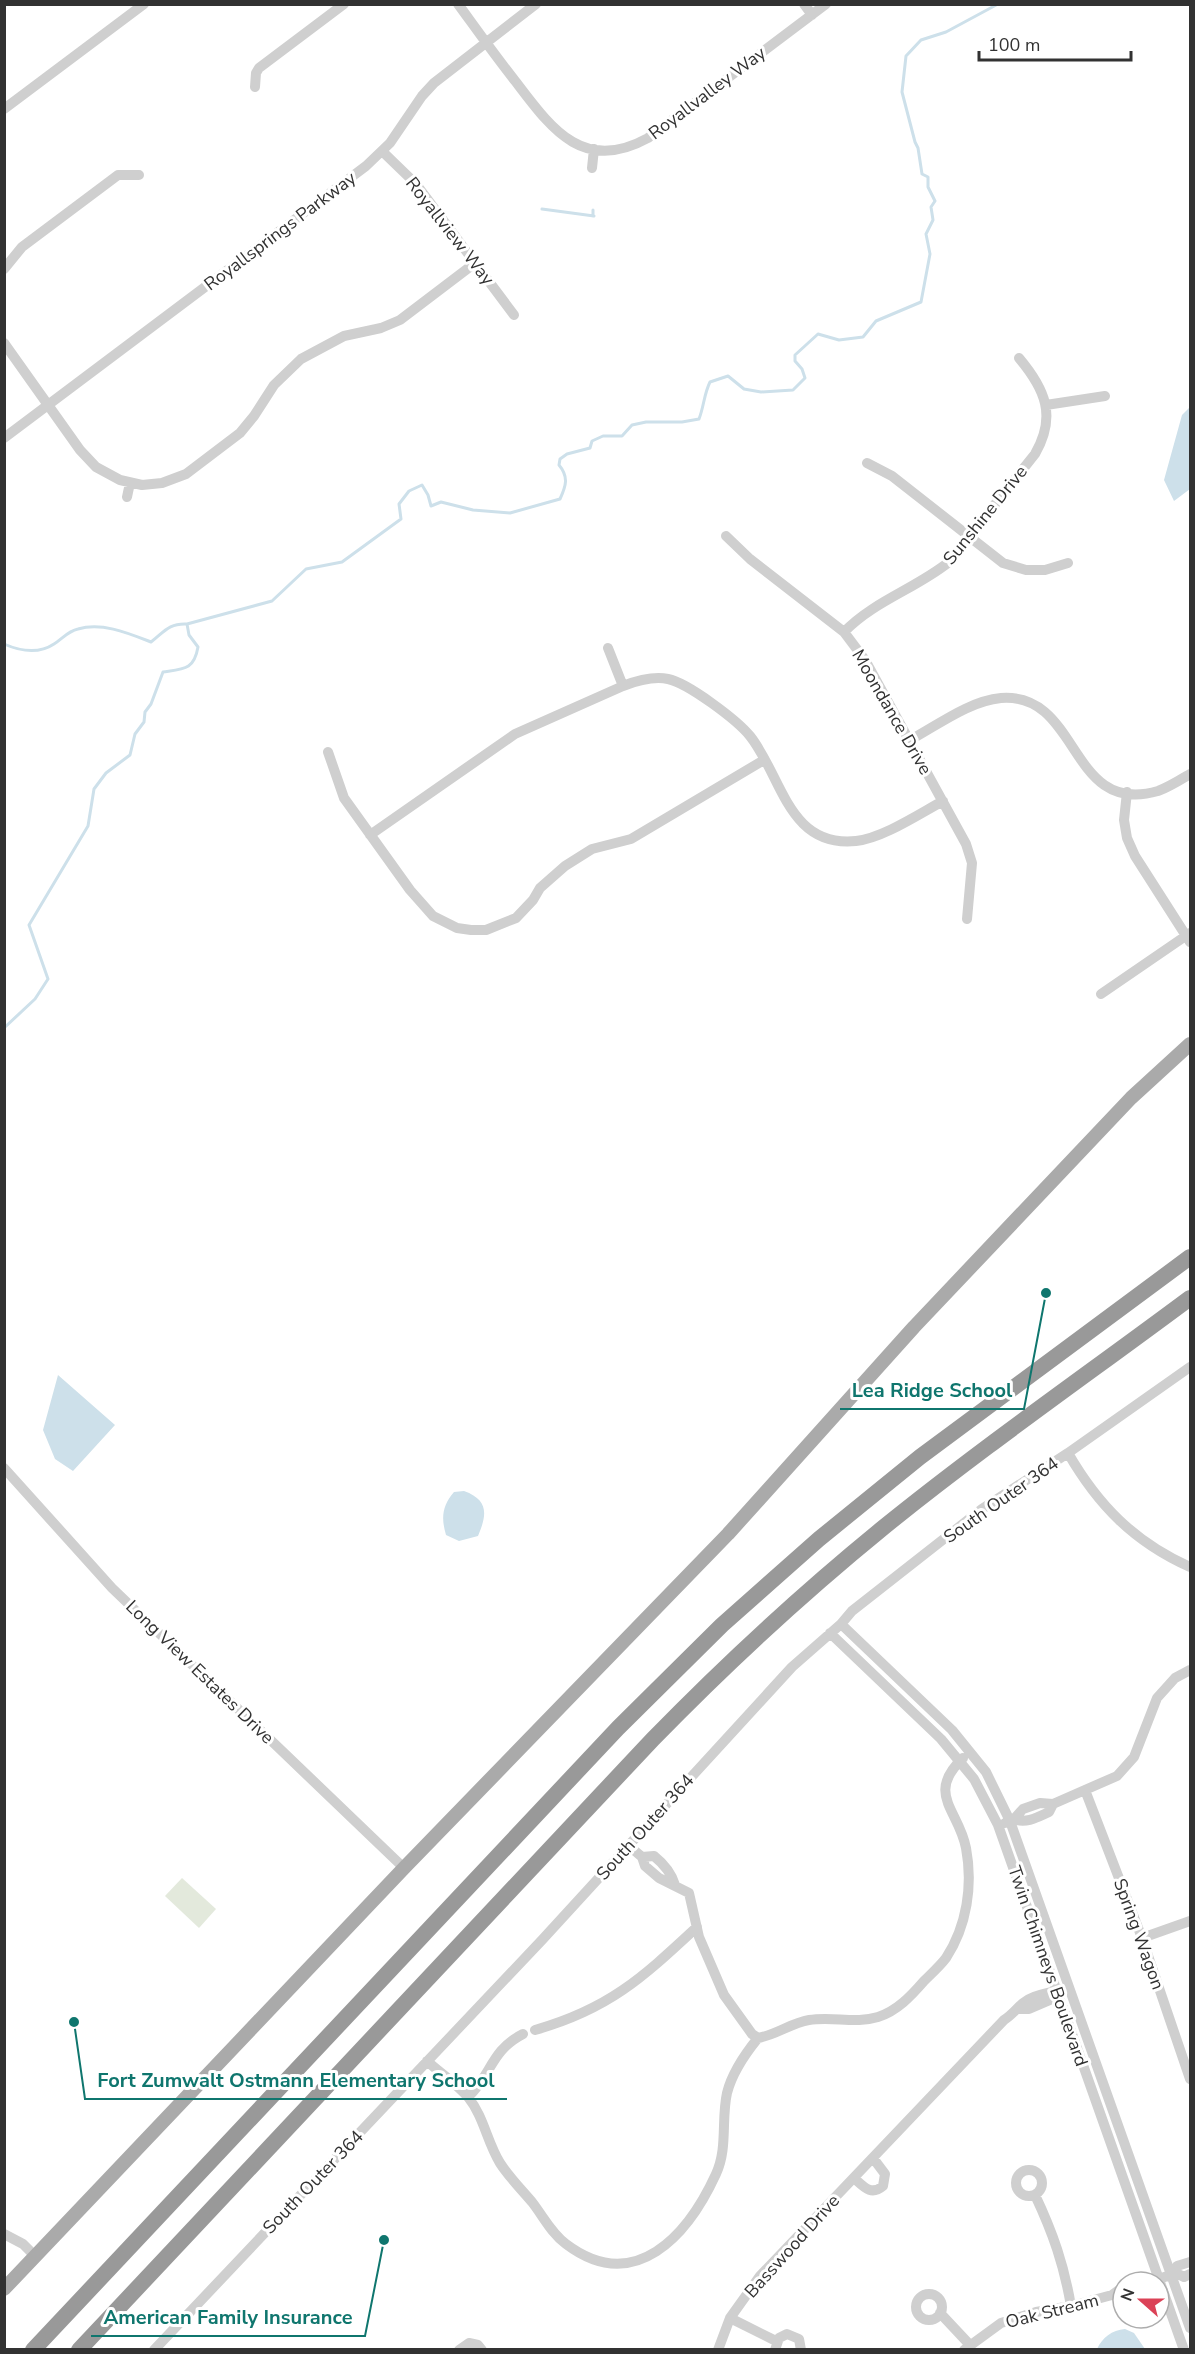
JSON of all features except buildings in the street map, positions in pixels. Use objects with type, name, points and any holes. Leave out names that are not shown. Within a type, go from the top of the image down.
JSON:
[{"type":"highway","points":[[33,2349],[618,1728],[714,1633],[819,1539],[920,1457],[1191,1257]]},
{"type":"highway","points":[[79,2349],[645,1747],[732,1661],[824,1577],[893,1520],[957,1470],[1191,1298]]},
{"type":"main road","points":[[4,2289],[404,1868],[728,1534],[914,1328],[1123,1107],[1175,1056],[1191,1044]]},
{"type":"street","points":[[4,109],[144,4]]},
{"type":"street","points":[[255,87],[259,68],[344,4]]},
{"type":"street","name":"Royallvalley Way","points":[[458,4],[553,129],[574,143],[594,149],[623,149],[648,138],[826,4]]},
{"type":"street","name":"Royallsprings Parkway","points":[[4,438],[382,152],[431,86],[536,4]]},
{"type":"street","points":[[804,4],[812,15]]},
{"type":"street","points":[[592,168],[594,149]]},
{"type":"street","name":"Royallview Way","points":[[382,152],[416,184],[514,315]]},
{"type":"street","points":[[4,269],[22,247],[118,175],[126,173],[139,176]]},
{"type":"street","points":[[4,343],[85,456],[96,467],[115,478],[130,483],[155,484],[186,474],[240,433],[270,390],[298,361],[337,339],[381,328],[400,320],[475,262]]},
{"type":"street","name":"Sunshine Drive","points":[[844,632],[866,611],[936,572],[949,562],[1041,442],[1047,420],[1043,392],[1036,378],[1019,358]]},
{"type":"street","points":[[1046,405],[1104,396]]},
{"type":"street","points":[[867,463],[892,476],[1003,563],[1026,570],[1045,570],[1068,563]]},
{"type":"street","points":[[127,497],[130,483]]},
{"type":"street","name":"Moondance Drive","points":[[726,536],[750,558],[844,632],[871,669],[966,844],[972,863],[968,919]]},
{"type":"street","points":[[608,648],[623,686]]},
{"type":"street","points":[[370,835],[514,734],[638,680],[668,679],[697,693],[750,736],[797,818],[820,835],[836,840],[867,839],[943,801]]},
{"type":"street","points":[[910,740],[984,701],[1003,698],[1033,704],[1056,721],[1080,762],[1104,785],[1127,792],[1158,790],[1191,774]]},
{"type":"street","points":[[328,753],[344,798],[410,890],[433,916],[457,928],[486,930],[516,918],[533,900],[540,888],[565,866],[599,847],[631,839],[764,760]]},
{"type":"street","points":[[1101,994],[1189,937],[1135,856],[1126,838],[1124,820],[1127,792]]},
{"type":"street","name":"South Outer 364","points":[[154,2349],[427,2061],[792,1666],[841,1624],[852,1611],[982,1509],[1068,1453],[1191,1367]]},
{"type":"street","points":[[1068,1453],[1101,1503],[1137,1537],[1191,1567]]},
{"type":"street","name":"Long View Estates Drive","points":[[4,1468],[112,1588],[404,1868]]},
{"type":"street","name":"Twin Chimneys Boulevard","points":[[841,1624],[952,1730],[986,1772],[1012,1820],[1069,1986],[1174,2273],[1191,2328]]},
{"type":"street","name":"Twin Chimneys Boulevard","points":[[830,1633],[941,1740],[974,1779],[998,1826],[1151,2270]]},
{"type":"street","points":[[998,1826],[1012,1820],[1028,1821],[1049,1812],[1053,1804],[1117,1776],[1134,1756],[1156,1698],[1175,1678],[1191,1670]]},
{"type":"street","points":[[427,2061],[468,2097],[484,2122],[498,2160],[564,2243],[597,2261],[621,2263],[660,2251],[677,2237],[697,2209],[717,2173],[723,2153],[727,2093],[735,2073],[758,2038],[766,2037],[794,2023],[812,2019],[876,2018],[901,2005],[945,1958],[960,1933],[969,1877],[966,1846],[945,1799],[944,1790],[949,1774],[970,1751]]},
{"type":"street","name":"Spring Wagon","points":[[1085,1790],[1142,1938],[1191,2079]]},
{"type":"street","points":[[628,1845],[642,1857],[654,1856],[663,1863],[672,1875],[675,1885],[689,1893],[699,1937],[724,1995],[740,2020],[758,2038]]},
{"type":"street","points":[[1142,1938],[1191,1920]]},
{"type":"street","points":[[535,2030],[566,2021],[615,1996],[644,1975],[697,1927]]},
{"type":"street","name":"Basswood Drive","points":[[718,2349],[729,2318],[760,2276],[1005,2020],[1022,2004],[1045,1992],[1054,1992],[1069,1986]]},
{"type":"street","points":[[468,2097],[481,2086],[496,2054],[508,2042],[522,2034]]},
{"type":"street","name":"Basswood Drive","points":[[854,2178],[872,2191],[884,2186],[885,2174],[873,2158]]},
{"type":"street","points":[[1035,2195],[1051,2228],[1064,2267],[1071,2306]]},
{"type":"street","points":[[4,2234],[23,2244],[35,2256]]},
{"type":"street","points":[[1171,2274],[1178,2266],[1191,2262]]},
{"type":"street","points":[[1174,2273],[1184,2277],[1191,2274]]},
{"type":"street","name":"Oak Stream","points":[[967,2347],[1001,2323],[1036,2312],[1111,2297]]},
{"type":"street","points":[[940,2313],[967,2347]]},
{"type":"street","points":[[729,2318],[776,2345],[782,2335],[791,2334],[799,2339],[801,2349]]},
{"type":"street","name":"Twin Chimneys Boulevard","points":[[1171,2319],[1184,2349]]},
{"type":"street","points":[[459,2349],[469,2343],[478,2345],[482,2349]]},
{"type":"shaded area","points":[[182,1878],[216,1909],[199,1928],[165,1896]]},
{"type":"water","points":[[1190,407],[1190,489],[1174,501],[1164,480],[1182,415]]},
{"type":"water","points":[[58,1375],[115,1425],[73,1471],[55,1459],[43,1430]]},
{"type":"water","points":[[464,1491],[478,1499],[484,1509],[484,1515],[478,1536],[459,1541],[446,1535],[443,1523],[444,1512],[454,1492]]},
{"type":"water","points":[[1127,2330],[1134,2333],[1145,2349],[1097,2349],[1108,2335],[1116,2331]]},
{"type":"waterway","points":[[4,644],[23,650],[42,649],[54,644],[74,630],[87,627],[115,630],[151,642],[176,625],[272,601],[306,569],[342,562],[401,519],[399,504],[409,491],[422,485],[431,506],[441,502],[473,510],[510,513],[560,499],[565,482],[559,465],[560,459],[567,454],[590,448],[592,441],[603,436],[622,436],[632,425],[646,422],[682,422],[699,419],[710,382],[728,376],[744,389],[761,392],[793,390],[805,378],[802,369],[795,361],[795,355],[818,334],[839,340],[863,337],[876,321],[921,302],[930,254],[926,234],[933,220],[931,207],[935,201],[928,187],[928,177],[922,174],[918,148],[902,92],[906,56],[921,40],[946,32],[998,4]]},
{"type":"waterway","points":[[542,209],[594,216]]},
{"type":"waterway","points":[[593,210],[593,216]]},
{"type":"waterway","points":[[4,1028],[35,999],[48,979],[29,925],[88,826],[94,789],[106,773],[130,755],[135,734],[144,722],[145,712],[151,704],[163,672],[182,669],[194,660],[198,647],[189,635],[187,624]]},
{"type":"place","name":"Lea Ridge School","points":[[1046,1293]]},
{"type":"place","name":"Fort Zumwalt Ostmann Elementary School","points":[[74,2022]]},
{"type":"place","name":"American Family Insurance","points":[[384,2240]]}]
